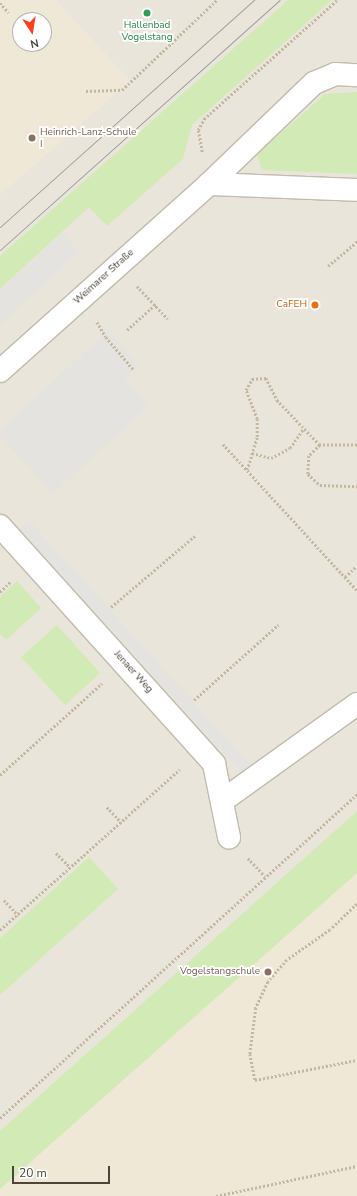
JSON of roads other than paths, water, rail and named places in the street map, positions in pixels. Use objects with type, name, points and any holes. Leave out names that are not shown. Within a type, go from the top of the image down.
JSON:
[{"type":"street","name":"Weimarer Straße","points":[[0,371],[209,184],[314,83],[335,74],[357,75]]},
{"type":"street","points":[[209,184],[357,190]]},
{"type":"street","name":"Jenaer Weg","points":[[0,526],[125,663],[214,764],[229,837]]},
{"type":"street","points":[[222,801],[357,704]]},
{"type":"tram line","points":[[0,227],[254,0]]},
{"type":"tram line","points":[[0,250],[280,0]]},
{"type":"place","name":"Hallenbad Vogelstang","points":[[147,13]]},
{"type":"place","name":"Heinrich-Lanz-Schule I","points":[[32,138]]},
{"type":"place","name":"CaFEH","points":[[315,305]]},
{"type":"place","name":"Vogelstangschule","points":[[268,972]]}]
